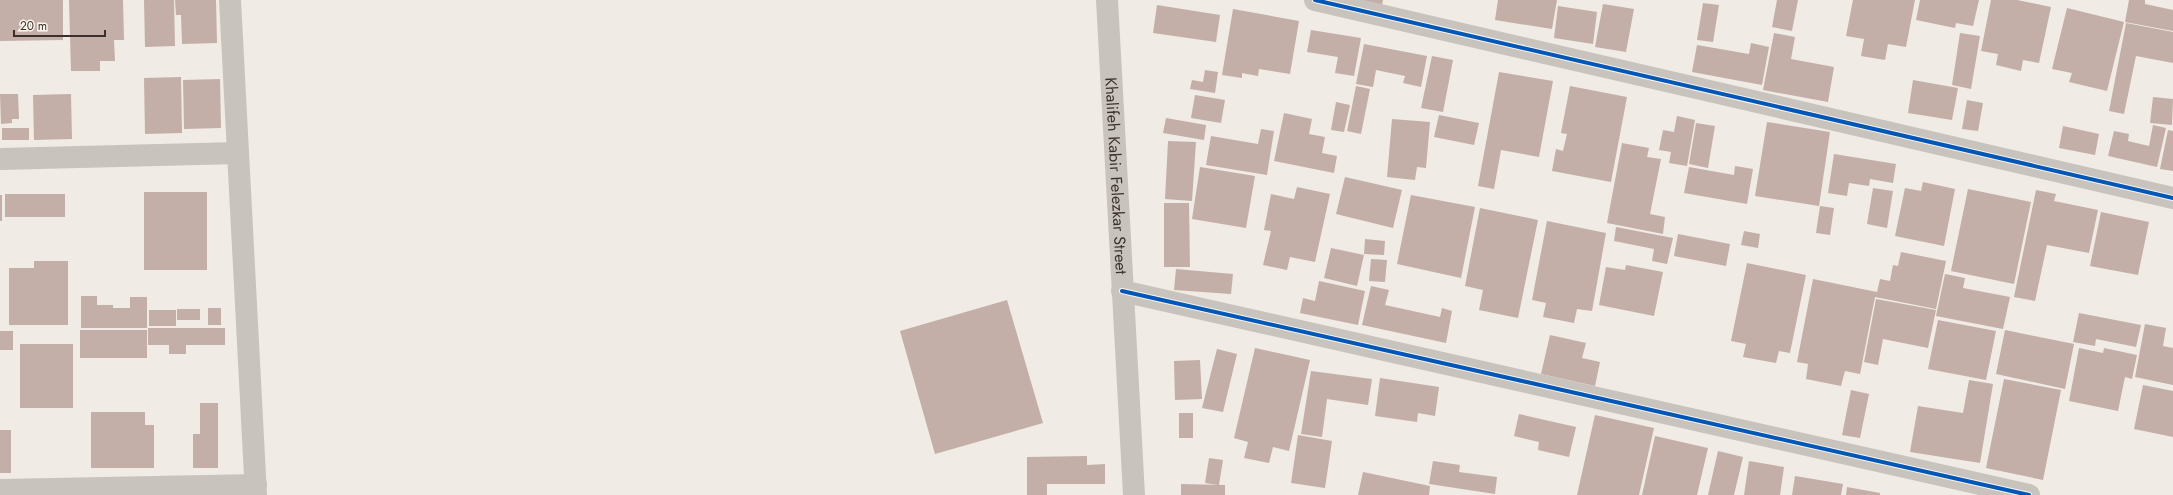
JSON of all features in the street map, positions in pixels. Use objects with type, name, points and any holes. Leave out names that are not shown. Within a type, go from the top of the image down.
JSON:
[{"type":"street","points":[[0,490],[256,490],[230,0]]},
{"type":"street","name":"Khalifeh Kabir Felezkar Street","points":[[1107,0],[1134,495]]},
{"type":"street","points":[[1315,0],[2173,198]]},
{"type":"street","points":[[0,159],[238,153]]},
{"type":"street","points":[[1122,291],[2029,495]]},
{"type":"building","points":[[0,0],[63,0],[63,40],[0,41]]},
{"type":"building","points":[[69,0],[123,0],[124,40],[114,40],[115,61],[100,61],[100,71],[71,71]]},
{"type":"building","points":[[144,0],[174,0],[175,46],[145,47]]},
{"type":"building","points":[[175,0],[216,0],[217,43],[182,44],[181,15],[176,15]]},
{"type":"building","points":[[1360,0],[1383,0],[1382,5]]},
{"type":"building","points":[[1498,0],[1557,0],[1552,29],[1495,20]]},
{"type":"building","points":[[1777,0],[1798,0],[1792,31],[1772,27]]},
{"type":"building","points":[[1853,0],[1915,0],[1906,47],[1888,44],[1885,60],[1861,56],[1864,39],[1846,36]]},
{"type":"building","points":[[1920,0],[1979,0],[1973,26],[1956,23],[1955,28],[1916,20]]},
{"type":"building","points":[[1991,0],[2017,0],[2051,7],[2039,63],[2023,60],[2021,71],[1996,65],[1998,54],[1981,51]]},
{"type":"building","points":[[2129,0],[2145,0],[2145,4],[2173,10],[2173,31],[2125,22]]},
{"type":"building","points":[[1703,3],[1719,5],[1713,42],[1697,40]]},
{"type":"building","points":[[1603,4],[1634,9],[1626,52],[1595,47]]},
{"type":"building","points":[[1157,5],[1220,15],[1216,42],[1153,33]]},
{"type":"building","points":[[1558,6],[1597,12],[1593,44],[1554,38]]},
{"type":"building","points":[[2067,8],[2124,22],[2107,91],[2069,82],[2072,73],[2052,69]]},
{"type":"building","points":[[1233,9],[1299,21],[1290,74],[1259,69],[1258,76],[1242,73],[1242,78],[1222,75]]},
{"type":"building","points":[[2126,23],[2173,32],[2173,63],[2136,56],[2124,114],[2109,111]]},
{"type":"building","points":[[1311,30],[1361,38],[1354,76],[1335,73],[1338,57],[1307,52]]},
{"type":"building","points":[[1774,33],[1795,37],[1791,59],[1834,67],[1828,102],[1763,90]]},
{"type":"building","points":[[1960,33],[1980,36],[1971,89],[1952,85]]},
{"type":"building","points":[[1751,43],[1769,47],[1762,85],[1692,72],[1697,45],[1749,54]]},
{"type":"building","points":[[1364,44],[1427,56],[1421,87],[1403,83],[1405,76],[1376,70],[1373,87],[1356,84]]},
{"type":"building","points":[[1432,56],[1453,60],[1443,112],[1421,108]]},
{"type":"building","points":[[1205,70],[1218,72],[1215,93],[1190,89],[1192,80],[1203,82]]},
{"type":"building","points":[[1499,72],[1553,81],[1539,157],[1501,150],[1494,189],[1478,186]]},
{"type":"building","points":[[181,77],[182,133],[145,134],[144,78]]},
{"type":"building","points":[[220,79],[221,128],[184,129],[183,80]]},
{"type":"building","points":[[1913,80],[1958,88],[1952,120],[1908,113]]},
{"type":"building","points":[[1356,86],[1370,89],[1361,134],[1347,131]]},
{"type":"building","points":[[1570,86],[1627,97],[1611,182],[1552,171],[1556,149],[1563,151],[1567,134],[1561,133]]},
{"type":"building","points":[[0,94],[18,94],[19,119],[12,119],[12,123],[1,124]]},
{"type":"building","points":[[71,94],[72,139],[34,140],[33,95]]},
{"type":"building","points":[[1195,95],[1225,100],[1221,123],[1191,118]]},
{"type":"building","points":[[2153,97],[2173,99],[2172,125],[2150,123]]},
{"type":"building","points":[[1967,100],[1983,103],[1978,131],[1962,129]]},
{"type":"building","points":[[1336,102],[1350,105],[1344,132],[1331,130]]},
{"type":"building","points":[[1284,113],[1312,119],[1309,134],[1325,137],[1322,153],[1337,156],[1334,173],[1274,161]]},
{"type":"building","points":[[1439,115],[1479,123],[1474,145],[1434,137]]},
{"type":"building","points":[[1677,116],[1695,120],[1687,166],[1669,163],[1671,152],[1659,150],[1663,130],[1674,132]]},
{"type":"building","points":[[1166,118],[1206,125],[1204,140],[1163,133]]},
{"type":"building","points":[[1392,119],[1430,122],[1426,168],[1417,167],[1415,180],[1387,177]]},
{"type":"building","points":[[1767,122],[1830,132],[1819,206],[1755,196]]},
{"type":"building","points":[[1696,123],[1715,126],[1708,168],[1689,164]]},
{"type":"building","points":[[2153,125],[2166,128],[2157,167],[2108,156],[2114,131],[2129,134],[2128,141],[2149,146]]},
{"type":"building","points":[[2063,126],[2099,134],[2095,155],[2059,148]]},
{"type":"building","points":[[2,128],[29,128],[29,140],[2,140]]},
{"type":"building","points":[[1261,129],[1274,131],[1267,175],[1206,165],[1211,136],[1258,144]]},
{"type":"building","points":[[2168,130],[2173,131],[2173,171],[2160,169]]},
{"type":"building","points":[[1168,141],[1196,142],[1192,201],[1165,199]]},
{"type":"building","points":[[1622,143],[1649,148],[1647,157],[1661,159],[1650,214],[1665,217],[1663,234],[1607,223]]},
{"type":"building","points":[[1834,154],[1896,164],[1893,183],[1870,179],[1869,186],[1849,183],[1847,196],[1828,193]]},
{"type":"building","points":[[1735,166],[1753,169],[1747,204],[1684,193],[1689,167],[1734,175]]},
{"type":"building","points":[[1200,167],[1255,176],[1246,228],[1192,219]]},
{"type":"building","points":[[1345,177],[1402,190],[1393,228],[1336,214]]},
{"type":"building","points":[[1923,182],[1955,189],[1944,246],[1895,236],[1905,188],[1921,191]]},
{"type":"building","points":[[1297,187],[1330,194],[1315,262],[1290,257],[1287,270],[1263,265],[1271,231],[1264,230],[1271,194],[1294,199]]},
{"type":"building","points":[[1873,188],[1893,191],[1887,228],[1867,224]]},
{"type":"building","points":[[1968,189],[2031,202],[2014,284],[1951,271]]},
{"type":"building","points":[[2036,190],[2056,194],[2054,201],[2098,210],[2089,253],[2047,245],[2035,301],[2014,297]]},
{"type":"building","points":[[144,192],[207,192],[207,270],[144,270]]},
{"type":"building","points":[[5,194],[65,194],[65,217],[5,217]]},
{"type":"building","points":[[0,195],[2,195],[2,221],[0,221]]},
{"type":"building","points":[[1411,195],[1475,207],[1461,278],[1397,264]]},
{"type":"building","points":[[1164,203],[1189,203],[1190,267],[1164,267]]},
{"type":"building","points":[[1820,206],[1834,208],[1830,235],[1816,233]]},
{"type":"building","points":[[1480,208],[1538,220],[1518,318],[1479,310],[1483,290],[1465,286]]},
{"type":"building","points":[[2101,212],[2149,222],[2138,275],[2090,266]]},
{"type":"building","points":[[1547,221],[1606,233],[1592,311],[1577,309],[1574,323],[1543,317],[1546,303],[1532,300]]},
{"type":"building","points":[[1616,227],[1673,238],[1667,264],[1652,261],[1654,249],[1614,241]]},
{"type":"building","points":[[1744,231],[1760,234],[1758,248],[1741,245]]},
{"type":"building","points":[[1678,234],[1730,244],[1726,266],[1674,256]]},
{"type":"building","points":[[1365,239],[1385,241],[1384,255],[1364,254]]},
{"type":"building","points":[[1331,248],[1364,255],[1357,286],[1324,278]]},
{"type":"building","points":[[1901,252],[1946,261],[1936,309],[1875,297],[1860,374],[1845,371],[1841,386],[1806,379],[1808,364],[1797,362],[1813,279],[1877,292],[1880,279],[1890,281],[1893,265],[1898,266]]},
{"type":"building","points":[[1371,259],[1387,260],[1385,282],[1369,281]]},
{"type":"building","points":[[34,261],[68,261],[68,325],[9,325],[9,268],[34,268]]},
{"type":"building","points":[[1747,263],[1806,275],[1790,353],[1779,351],[1776,363],[1743,357],[1746,344],[1731,341]]},
{"type":"building","points":[[1626,265],[1663,272],[1654,316],[1599,305],[1606,267],[1625,270]]},
{"type":"building","points":[[1176,269],[1233,274],[1231,294],[1174,290]]},
{"type":"building","points":[[1945,274],[1965,278],[1963,288],[2010,297],[2003,329],[1936,316]]},
{"type":"building","points":[[1319,281],[1365,291],[1358,325],[1300,313],[1303,298],[1315,301]]},
{"type":"building","points":[[1371,286],[1389,290],[1385,305],[1440,317],[1442,308],[1452,311],[1446,343],[1362,325]]},
{"type":"building","points":[[81,296],[97,296],[97,305],[113,305],[113,308],[130,308],[130,297],[147,297],[147,328],[81,328]]},
{"type":"building","points":[[1876,299],[1936,310],[1928,348],[1883,339],[1878,365],[1864,362]]},
{"type":"building","points":[[1007,300],[1043,423],[935,454],[900,331]]},
{"type":"building","points":[[208,308],[221,308],[221,325],[208,325]]},
{"type":"building","points":[[177,309],[200,309],[200,320],[177,320]]},
{"type":"building","points":[[149,310],[176,310],[176,326],[149,326]]},
{"type":"building","points":[[2079,313],[2141,325],[2136,347],[2096,339],[2095,346],[2073,342]]},
{"type":"building","points":[[1938,320],[1996,331],[1986,380],[1928,369]]},
{"type":"building","points":[[2145,324],[2166,328],[2163,346],[2173,348],[2173,385],[2135,377]]},
{"type":"building","points":[[148,328],[225,328],[225,345],[186,345],[186,354],[169,354],[169,345],[148,345]]},
{"type":"building","points":[[80,330],[147,330],[147,358],[80,358]]},
{"type":"building","points":[[2005,330],[2074,344],[2065,389],[1996,374]]},
{"type":"building","points":[[0,331],[13,331],[13,350],[0,350]]},
{"type":"building","points":[[1550,335],[1586,343],[1582,358],[1600,362],[1595,386],[1541,374]]},
{"type":"building","points":[[20,344],[73,344],[73,408],[20,408]]},
{"type":"building","points":[[1255,348],[1310,360],[1289,451],[1273,447],[1269,463],[1244,458],[1248,442],[1234,438]]},
{"type":"building","points":[[2079,348],[2103,353],[2104,348],[2137,355],[2132,379],[2125,377],[2118,411],[2069,401]]},
{"type":"building","points":[[1217,349],[1237,354],[1223,412],[1202,408]]},
{"type":"building","points":[[1200,360],[1202,399],[1175,400],[1174,361]]},
{"type":"building","points":[[1311,371],[1372,379],[1368,405],[1327,399],[1322,437],[1301,434]]},
{"type":"building","points":[[1380,378],[1439,387],[1435,416],[1418,413],[1417,422],[1375,416]]},
{"type":"building","points":[[2004,379],[2061,390],[2043,480],[1986,468]]},
{"type":"building","points":[[1969,380],[1993,384],[1980,463],[1910,452],[1918,406],[1963,413]]},
{"type":"building","points":[[2143,385],[2173,391],[2173,437],[2134,429]]},
{"type":"building","points":[[1851,390],[1869,394],[1860,438],[1842,435]]},
{"type":"building","points":[[200,403],[218,403],[218,468],[193,468],[193,434],[200,434]]},
{"type":"building","points":[[91,412],[145,412],[145,425],[154,425],[154,468],[91,468]]},
{"type":"building","points":[[1179,413],[1193,413],[1193,438],[1179,438]]},
{"type":"building","points":[[1519,414],[1576,427],[1569,457],[1538,450],[1539,442],[1514,436]]},
{"type":"building","points":[[1595,415],[1654,428],[1639,495],[1577,495]]},
{"type":"building","points":[[0,430],[11,430],[11,473],[0,473]]},
{"type":"building","points":[[1298,435],[1332,441],[1325,488],[1291,483]]},
{"type":"building","points":[[1655,436],[1708,448],[1697,495],[1642,495]]},
{"type":"building","points":[[1718,451],[1743,457],[1734,495],[1708,495]]},
{"type":"building","points":[[1087,456],[1087,465],[1105,464],[1105,484],[1047,484],[1047,495],[1027,495],[1027,457]]},
{"type":"building","points":[[1209,458],[1223,460],[1219,485],[1205,483]]},
{"type":"building","points":[[1433,461],[1460,465],[1459,472],[1497,477],[1495,494],[1429,484]]},
{"type":"building","points":[[1749,461],[1784,467],[1780,495],[1744,495]]},
{"type":"building","points":[[1363,472],[1430,486],[1429,495],[1358,495]]},
{"type":"building","points":[[1795,476],[1843,484],[1841,495],[1792,495]]},
{"type":"building","points":[[1181,484],[1225,485],[1225,495],[1181,495]]},
{"type":"building","points":[[1847,487],[1880,493],[1880,495],[1846,495]]},
{"type":"cycle path","points":[[1315,0],[2173,198]]},
{"type":"cycle path","points":[[1122,291],[2029,495]]}]
